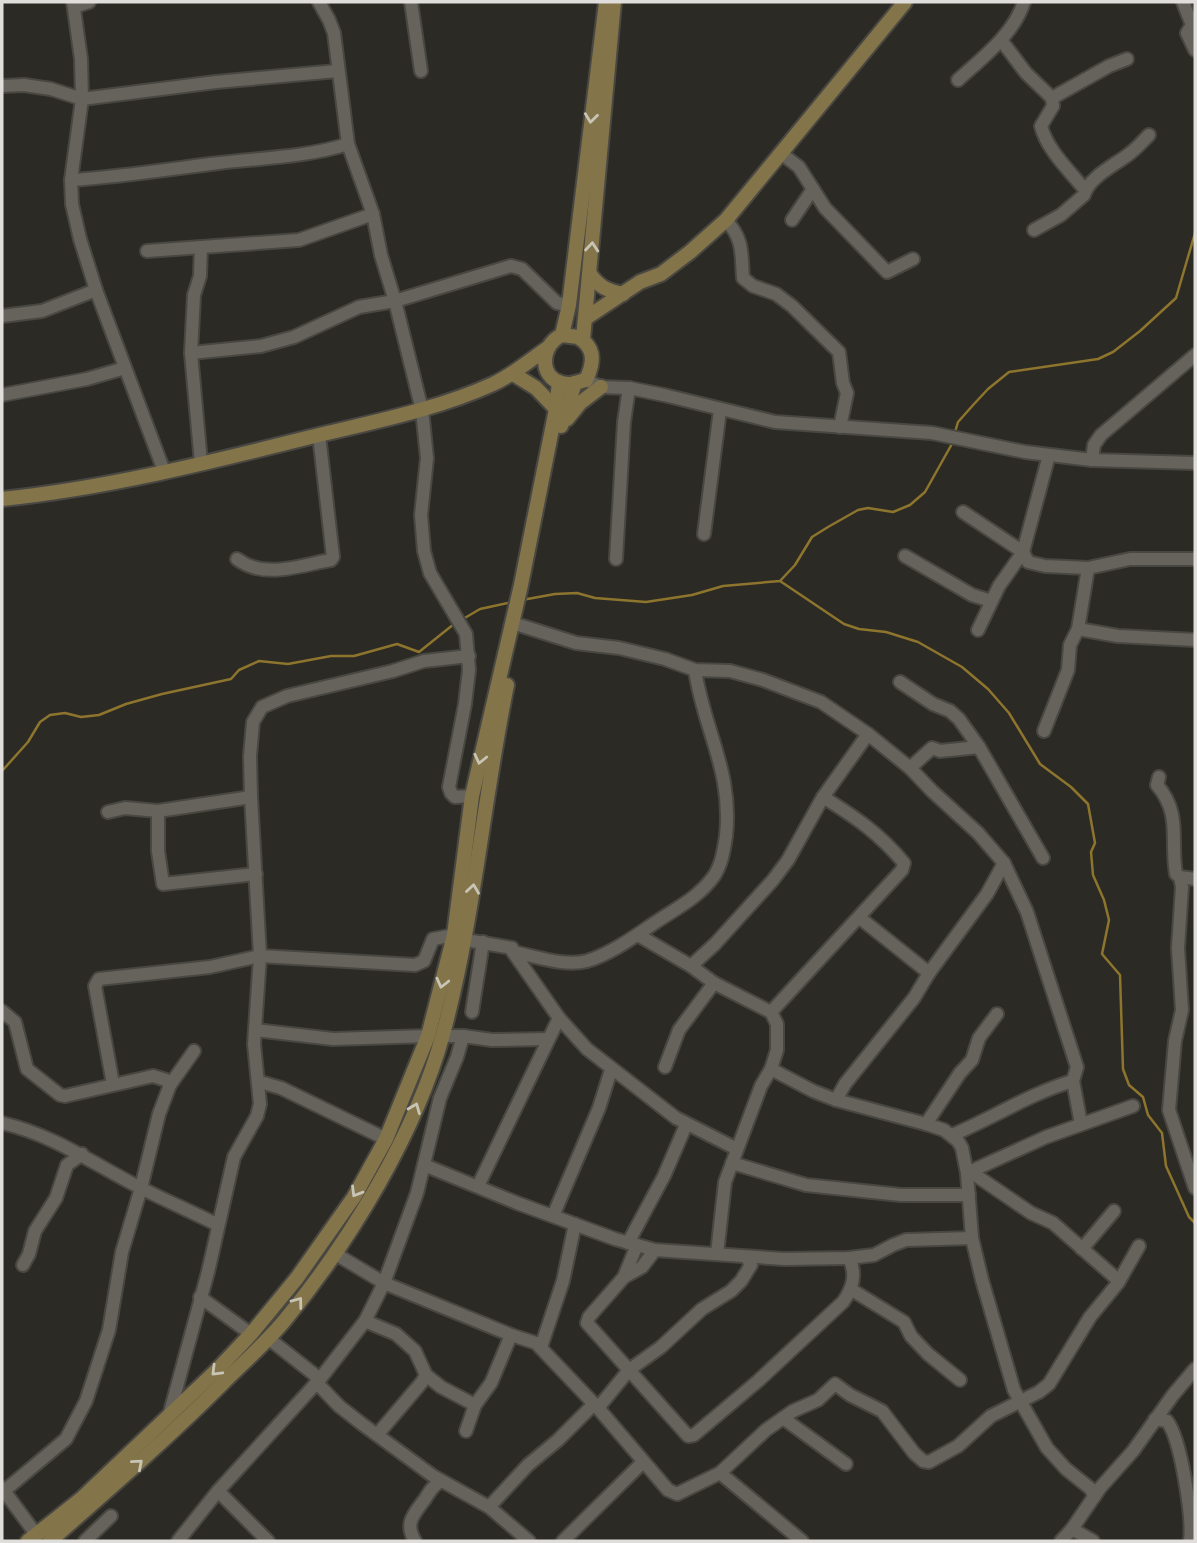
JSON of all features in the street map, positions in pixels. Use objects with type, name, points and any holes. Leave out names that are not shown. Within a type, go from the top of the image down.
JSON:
[{"type":"main road","points":[[562,335],[568,307],[606,2]]},
{"type":"main road","points":[[524,588],[559,432],[580,381],[592,368],[593,355],[585,328],[614,2]]},
{"type":"main road","points":[[585,328],[623,294],[640,282],[661,274],[726,220],[905,2]]},
{"type":"main road","points":[[590,274],[607,290],[623,294]]},
{"type":"main road","points":[[2,499],[54,493],[164,471],[422,410],[493,384],[513,373],[546,349],[552,341],[562,335],[573,335],[585,328],[642,290],[649,280]]},
{"type":"main road","points":[[513,373],[568,307]]},
{"type":"main road","points":[[546,349],[544,360],[547,371],[559,382],[580,381]]},
{"type":"main road","points":[[513,373],[547,371]]},
{"type":"main road","points":[[513,373],[536,388],[556,409]]},
{"type":"main road","points":[[50,1541],[161,1443],[285,1319],[334,1253],[384,1173],[406,1130],[435,1036],[460,938],[559,382]]},
{"type":"main road","points":[[559,432],[580,403],[601,387]]},
{"type":"main road","points":[[460,938],[471,796],[517,623]]},
{"type":"main road","points":[[35,1539],[169,1416],[251,1334],[312,1258],[354,1197],[386,1139],[435,1036]]},
{"type":"street","points":[[89,2],[73,4],[81,59],[82,99],[71,180],[72,204],[79,239],[96,290],[164,471]]},
{"type":"street","points":[[319,2],[334,33],[348,144],[373,215],[422,410],[427,458],[421,515],[424,551],[430,573],[466,634],[469,656],[465,704],[449,787],[450,793],[455,797],[471,796]]},
{"type":"street","points":[[411,2],[421,71]]},
{"type":"street","points":[[958,80],[1001,40],[1022,10],[1024,2]]},
{"type":"street","points":[[1183,2],[1192,19],[1187,33],[1195,50]]},
{"type":"street","points":[[1001,40],[1026,73],[1052,98],[1053,106],[1041,126],[1043,134],[1048,145],[1085,190]]},
{"type":"street","points":[[1052,98],[1127,59]]},
{"type":"street","points":[[2,86],[37,87],[82,99],[243,79],[337,71]]},
{"type":"street","points":[[1034,230],[1061,215],[1084,195],[1085,190],[1149,135]]},
{"type":"street","points":[[71,180],[252,160],[332,149],[348,144]]},
{"type":"street","points":[[782,154],[799,167],[825,208],[887,272],[913,259]]},
{"type":"street","points":[[792,220],[813,189]]},
{"type":"street","points":[[147,251],[299,240],[373,215]]},
{"type":"street","points":[[726,220],[737,233],[744,257],[743,278],[753,286],[776,294],[792,306],[839,352],[847,393],[840,428]]},
{"type":"street","points":[[201,247],[200,276],[194,295],[191,354],[201,463]]},
{"type":"street","points":[[191,354],[261,346],[293,337],[359,307],[395,301],[511,265],[522,269],[557,303],[568,307]]},
{"type":"street","points":[[2,316],[42,311],[96,290]]},
{"type":"street","points":[[1092,460],[1094,445],[1101,435],[1190,370],[1195,355]]},
{"type":"street","points":[[2,395],[87,379],[125,368]]},
{"type":"street","points":[[580,381],[601,387],[629,388],[775,422],[932,433],[1025,452],[1092,460],[1195,463]]},
{"type":"street","points":[[616,559],[624,422],[629,388]]},
{"type":"street","points":[[704,534],[720,410]]},
{"type":"street","points":[[237,559],[256,569],[288,569],[333,558],[319,435]]},
{"type":"street","points":[[978,630],[991,601],[1023,552],[1049,455]]},
{"type":"street","points":[[963,512],[1023,552],[1028,562],[1037,564],[1088,568],[1130,559],[1195,559]]},
{"type":"street","points":[[905,556],[972,595],[991,601]]},
{"type":"street","points":[[1044,731],[1064,682],[1070,645],[1078,629],[1088,568]]},
{"type":"street","points":[[517,623],[576,643],[619,648],[665,659],[695,670],[730,671],[798,692],[821,702],[868,734],[910,768],[978,832],[1004,863],[1027,912],[1063,1018],[1077,1067],[1073,1081],[1081,1124]]},
{"type":"street","points":[[1078,629],[1118,636],[1195,640]]},
{"type":"street","points":[[169,1416],[234,1157],[257,1116],[260,1104],[255,1030],[260,956],[251,797],[253,722],[258,712],[270,702],[424,661],[469,656]]},
{"type":"street","points":[[513,952],[566,962],[586,961],[638,935],[696,896],[714,876],[723,855],[727,792],[722,766],[698,691],[695,670]]},
{"type":"street","points":[[900,682],[959,719],[979,747],[1043,858]]},
{"type":"street","points":[[691,966],[715,944],[773,880],[813,819],[823,797],[868,734]]},
{"type":"street","points":[[910,768],[932,748],[940,751],[979,747]]},
{"type":"street","points":[[1159,777],[1157,785],[1172,809],[1175,830],[1172,855],[1175,874],[1186,881],[1178,948],[1182,1010],[1175,1041],[1170,1110],[1195,1188]]},
{"type":"street","points":[[108,812],[125,808],[158,811],[251,797]]},
{"type":"street","points":[[771,1012],[860,918],[902,870],[904,863],[887,842],[866,824],[823,797]]},
{"type":"street","points":[[158,811],[158,851],[163,884],[256,874]]},
{"type":"street","points":[[836,1100],[845,1084],[914,998],[929,972],[987,894],[1004,863]]},
{"type":"street","points":[[860,918],[929,972]]},
{"type":"street","points":[[638,935],[714,983],[771,1012],[777,1024],[779,1038],[771,1069],[761,1086],[725,1182],[717,1254]]},
{"type":"street","points":[[113,1084],[95,986],[99,979],[210,967],[260,956],[415,965],[424,961],[433,939],[460,938],[512,948],[559,1018],[587,1049],[686,1125],[737,1149]]},
{"type":"street","points":[[472,1012],[483,942]]},
{"type":"street","points":[[665,1067],[679,1030],[714,983]]},
{"type":"street","points":[[2,1011],[15,1022],[27,1069],[50,1089],[65,1097],[153,1076],[166,1080],[170,1085]]},
{"type":"street","points":[[926,1124],[960,1073],[972,1060],[979,1038],[997,1014]]},
{"type":"street","points":[[478,1186],[559,1018]]},
{"type":"street","points":[[255,1030],[333,1040],[435,1036],[547,1040]]},
{"type":"street","points":[[178,1541],[218,1491],[318,1381],[365,1321],[384,1283],[421,1180],[440,1098],[463,1036]]},
{"type":"street","points":[[35,1539],[3,1489],[53,1451],[75,1425],[86,1401],[109,1331],[122,1252],[141,1188],[150,1143],[170,1085],[194,1051]]},
{"type":"street","points":[[771,1069],[836,1100],[926,1124],[952,1135],[962,1148],[969,1172],[972,1238],[1006,1369],[1019,1403],[1047,1448],[1066,1469],[1095,1491]]},
{"type":"street","points":[[553,1216],[599,1108],[611,1070]]},
{"type":"street","points":[[952,1135],[978,1125],[1045,1089],[1073,1081]]},
{"type":"street","points":[[260,1082],[281,1088],[386,1139]]},
{"type":"street","points":[[969,1172],[1046,1137],[1133,1106]]},
{"type":"street","points":[[2,1123],[30,1130],[82,1154],[141,1188],[218,1225]]},
{"type":"street","points":[[624,1277],[632,1244],[686,1125]]},
{"type":"street","points":[[23,1265],[29,1254],[35,1230],[56,1198],[67,1165],[82,1154]]},
{"type":"street","points":[[732,1163],[806,1185],[901,1195],[969,1195]]},
{"type":"street","points":[[424,1165],[501,1197],[655,1250],[747,1258],[849,1258],[874,1255],[906,1240],[972,1238]]},
{"type":"street","points":[[969,1172],[1031,1213],[1052,1223],[1118,1280]]},
{"type":"street","points":[[1082,1248],[1114,1211]]},
{"type":"street","points":[[541,1347],[563,1281],[575,1224]]},
{"type":"street","points":[[334,1253],[384,1283],[536,1343],[596,1406],[668,1490],[677,1494],[720,1473],[766,1430],[793,1411],[818,1401],[831,1386],[838,1384],[850,1395],[882,1411],[914,1454],[929,1462],[958,1446],[991,1416],[1019,1403],[1049,1384],[1090,1317],[1139,1246]]},
{"type":"street","points":[[655,1250],[642,1267],[624,1277],[589,1317],[587,1323],[685,1436],[694,1435],[828,1318],[852,1290],[854,1268],[849,1258]]},
{"type":"street","points":[[489,1507],[528,1465],[596,1406],[629,1370],[661,1347],[702,1310],[731,1291],[749,1270],[751,1265],[747,1258]]},
{"type":"street","points":[[852,1290],[904,1322],[911,1336],[928,1354],[960,1380]]},
{"type":"street","points":[[200,1297],[251,1334]]},
{"type":"street","points":[[365,1321],[396,1335],[415,1351],[426,1375],[441,1387],[475,1405]]},
{"type":"street","points":[[466,1431],[475,1405],[491,1382],[512,1335]]},
{"type":"street","points":[[268,1338],[318,1381],[339,1406],[436,1481],[489,1507],[529,1541]]},
{"type":"street","points":[[1061,1541],[1072,1529],[1095,1491],[1133,1451],[1195,1369]]},
{"type":"street","points":[[377,1435],[426,1375]]},
{"type":"street","points":[[783,1418],[813,1437],[846,1464]]},
{"type":"street","points":[[1156,1419],[1169,1423],[1175,1434],[1191,1513],[1190,1541]]},
{"type":"street","points":[[563,1541],[643,1462]]},
{"type":"street","points":[[720,1473],[802,1541]]},
{"type":"street","points":[[415,1541],[410,1522],[436,1481]]},
{"type":"street","points":[[218,1491],[268,1541]]},
{"type":"street","points":[[85,1541],[111,1516]]},
{"type":"street","points":[[1072,1529],[1093,1541]]},
{"type":"waterway","points":[[955,432],[958,422],[974,404],[1009,372],[1098,359],[1113,352],[1140,331],[1176,298],[1195,233]]},
{"type":"waterway","points":[[522,600],[577,593],[595,598],[646,602],[692,595],[723,586],[780,581],[795,565],[812,537],[828,527],[858,510],[868,508],[893,512],[910,505],[925,492],[953,442]]},
{"type":"waterway","points":[[780,581],[844,624],[859,629],[886,632],[918,642],[962,667],[988,689],[1009,713],[1040,764],[1071,787],[1088,804],[1095,843],[1091,852],[1093,875],[1109,920],[1102,954],[1120,975],[1123,1069],[1129,1085],[1143,1097],[1148,1115],[1162,1133],[1166,1166],[1189,1217],[1195,1223]]},
{"type":"waterway","points":[[463,619],[480,609],[512,602]]},
{"type":"waterway","points":[[2,771],[28,742],[40,722],[50,715],[99,715],[162,694],[231,679],[239,670],[259,661],[288,664],[331,656],[354,656],[397,644],[419,652],[454,624]]}]
